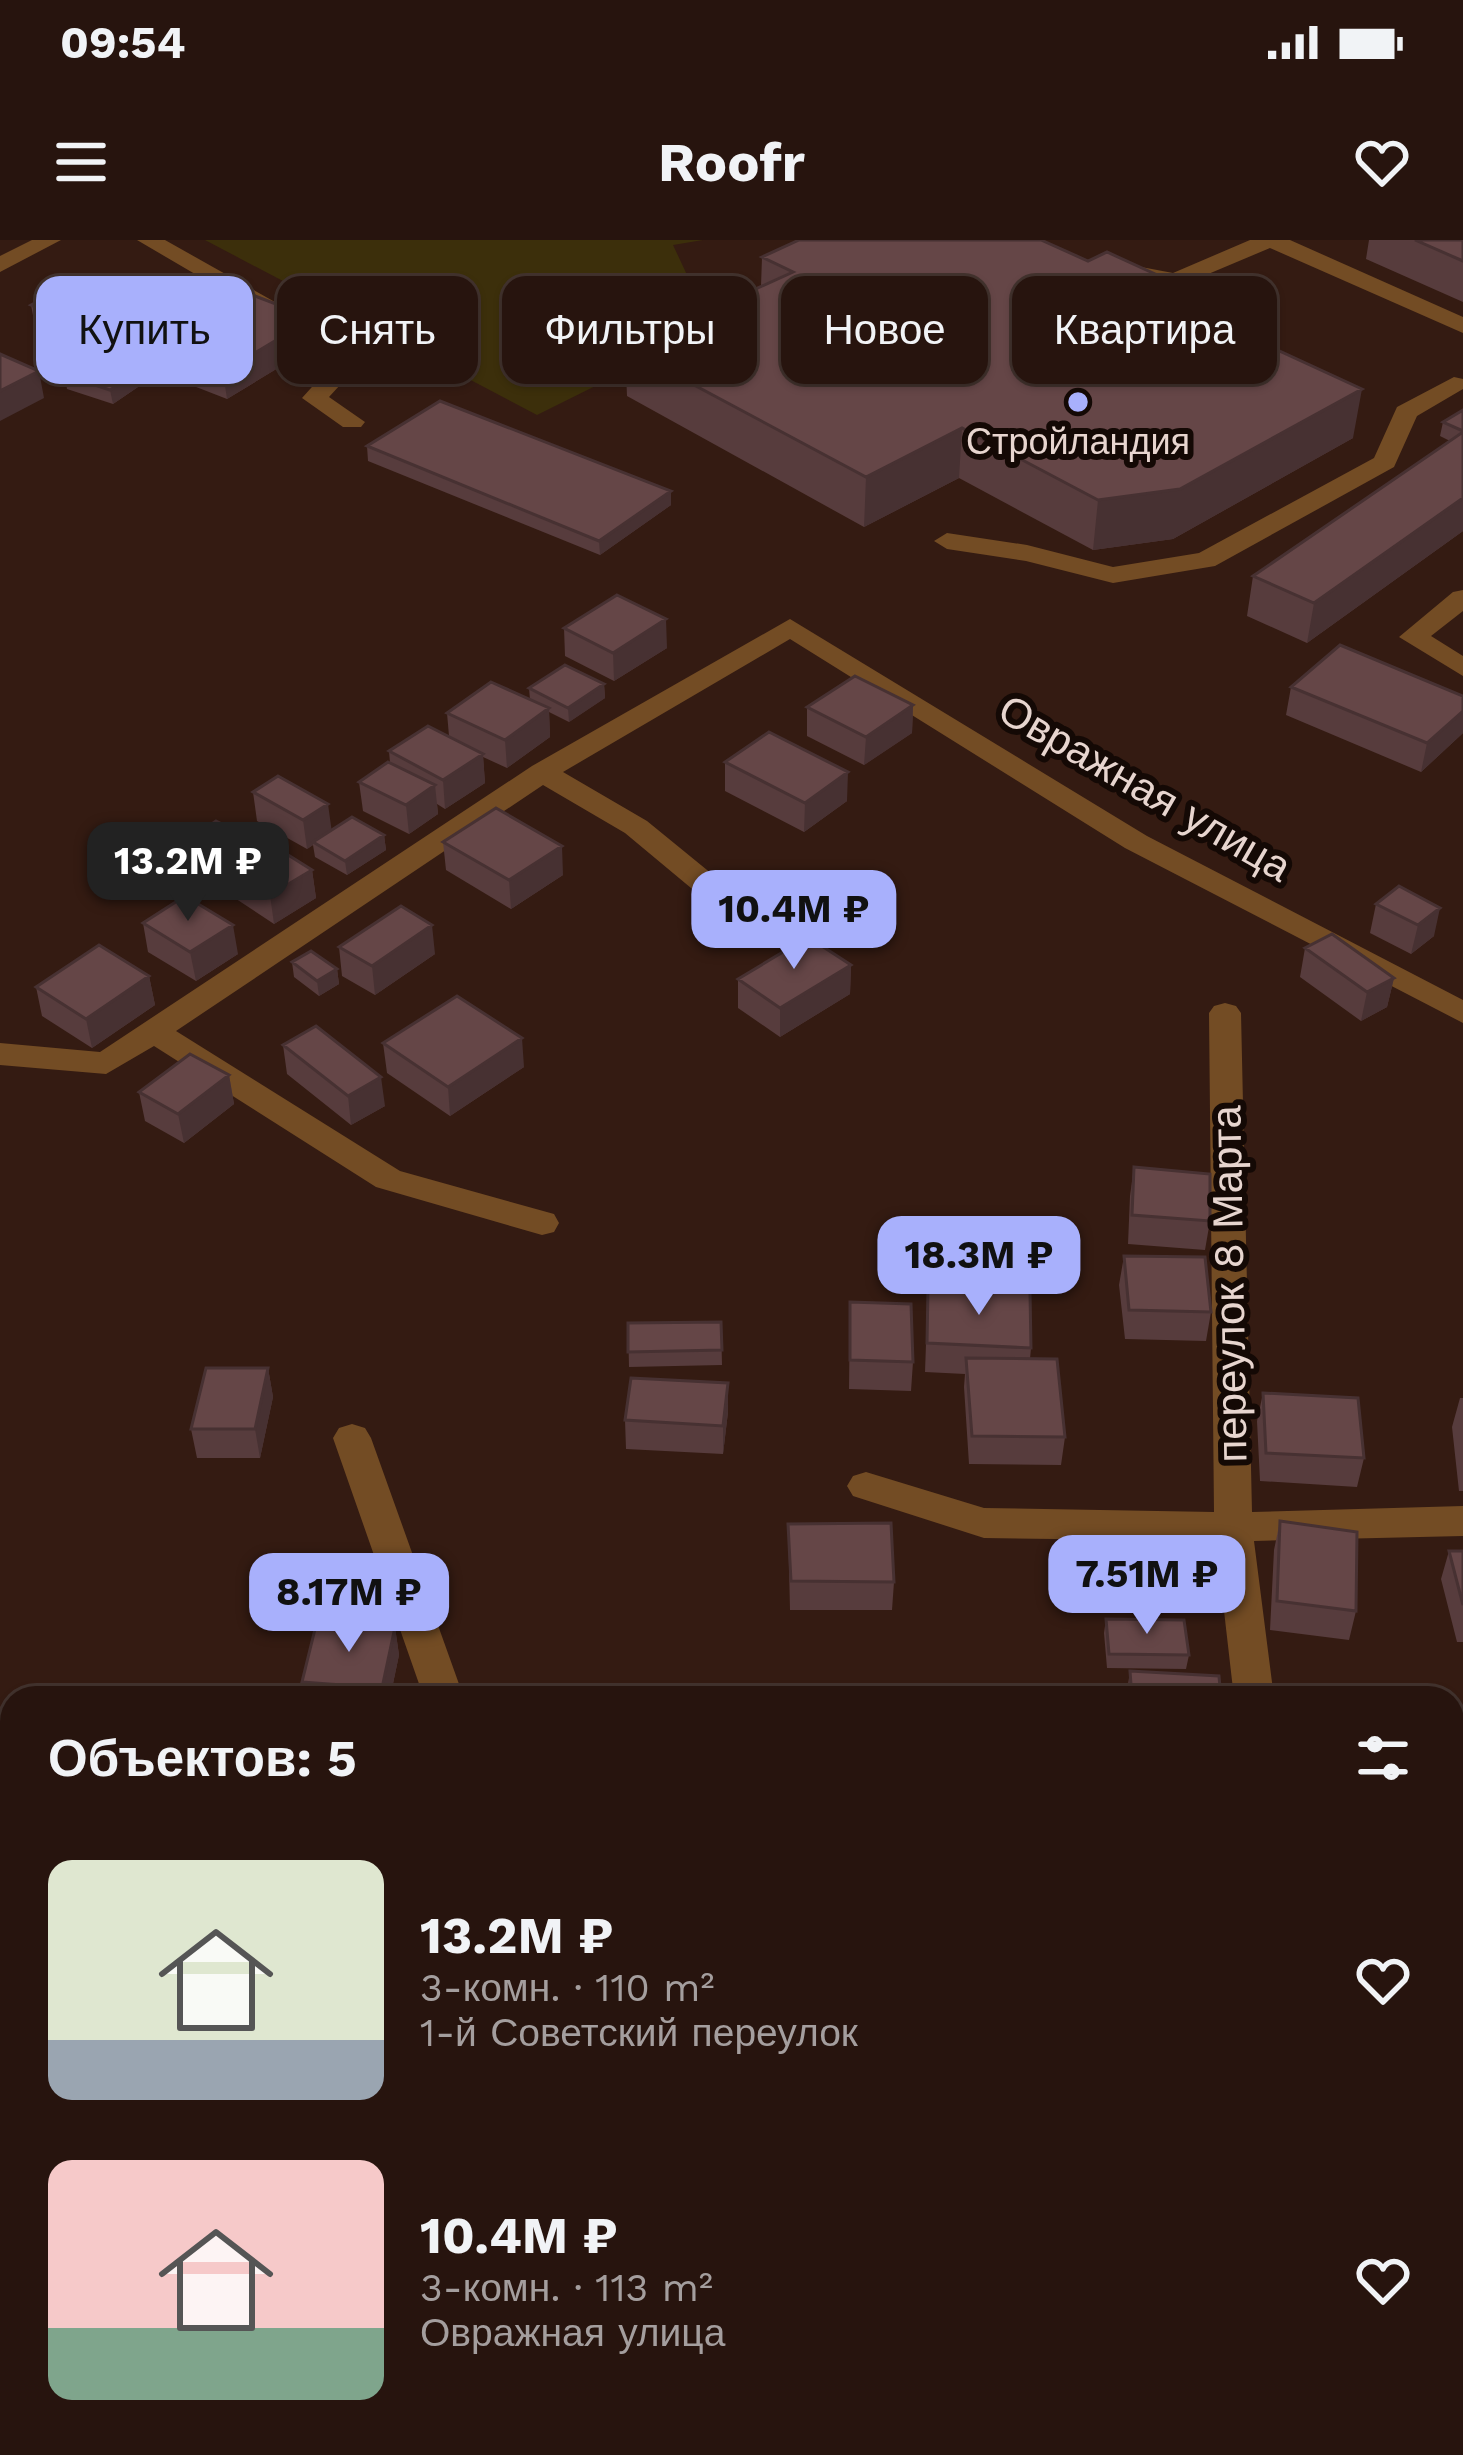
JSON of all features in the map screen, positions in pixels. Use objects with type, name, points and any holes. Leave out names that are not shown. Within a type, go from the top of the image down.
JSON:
[{"type":"street","points":[[0,266],[50,240]]},
{"type":"street","points":[[148,240],[353,356],[314,398],[352,422]]},
{"type":"street","points":[[1092,264],[1175,281],[1270,240],[1463,326]]},
{"type":"street","points":[[947,541],[1027,553],[1113,575],[1206,560],[1384,461],[1406,412],[1454,384]]},
{"type":"street","points":[[1463,598],[1413,637],[1463,668]]},
{"type":"street","name":"Овражная улица","points":[[542,772],[790,627],[1136,842],[1463,1013]]},
{"type":"street","points":[[0,1054],[106,1063],[542,772],[636,827],[756,926]]},
{"type":"street","name":"переулок 8 Марта","points":[[1225,1013],[1233,1527],[1253,1686]]},
{"type":"street","points":[[153,1031],[388,1179],[542,1223]]},
{"type":"street","points":[[352,1438],[440,1686]]},
{"type":"street","points":[[866,1486],[984,1523],[1233,1527],[1463,1521]]},
{"type":"shaded area","points":[[205,240],[703,240],[673,245],[688,276],[502,276],[502,384],[599,384],[537,415],[478,384],[478,276],[277,278]]},
{"type":"building","points":[[799,240],[1041,240],[1088,261],[1107,252],[1159,276],[1012,276],[1012,384],[1277,384],[1277,350],[1362,389],[1180,489],[1098,500],[962,428],[866,477],[692,384],[757,384],[757,288],[781,277],[781,384],[988,384],[988,276],[784,276],[793,272],[762,257]]},
{"type":"building","points":[[1415,240],[1463,240],[1463,261]]},
{"type":"building","points":[[253,297],[277,304],[277,340],[253,354]]},
{"type":"building","points":[[0,354],[36,370],[36,373],[0,391]]},
{"type":"building","points":[[440,401],[671,491],[599,541],[367,446]]},
{"type":"building","points":[[1463,410],[1463,431],[1443,422]]},
{"type":"building","points":[[1463,432],[1463,498],[1314,603],[1253,576]]},
{"type":"building","points":[[617,595],[666,619],[613,653],[564,628]]},
{"type":"building","points":[[1340,645],[1463,696],[1463,711],[1427,743],[1291,687]]},
{"type":"building","points":[[565,665],[604,684],[568,708],[529,688]]},
{"type":"building","points":[[855,676],[913,705],[866,737],[807,707]]},
{"type":"building","points":[[491,682],[549,708],[505,740],[447,713]]},
{"type":"building","points":[[428,726],[483,754],[443,780],[389,751]]},
{"type":"building","points":[[769,732],[848,772],[805,803],[725,762]]},
{"type":"building","points":[[388,762],[435,785],[406,805],[359,782]]},
{"type":"building","points":[[278,776],[328,804],[303,820],[253,792]]},
{"type":"building","points":[[496,808],[562,846],[509,880],[443,842]]},
{"type":"building","points":[[352,817],[384,835],[345,861],[313,842]]},
{"type":"building","points":[[216,821],[240,833],[207,857],[183,844]]},
{"type":"building","points":[[258,836],[312,870],[270,895],[217,861]]},
{"type":"building","points":[[1399,886],[1440,908],[1418,925],[1376,904]]},
{"type":"building","points":[[185,896],[233,925],[190,952],[143,923]]},
{"type":"building","points":[[401,906],[432,925],[372,966],[339,947]]},
{"type":"building","points":[[1332,934],[1394,978],[1367,992],[1305,948]]},
{"type":"building","points":[[808,937],[851,965],[780,1008],[738,979]]},
{"type":"building","points":[[99,945],[149,976],[86,1019],[36,987]]},
{"type":"building","points":[[311,951],[337,969],[317,981],[292,962]]},
{"type":"building","points":[[457,996],[522,1038],[448,1087],[383,1043]]},
{"type":"building","points":[[316,1026],[381,1077],[348,1096],[283,1045]]},
{"type":"building","points":[[190,1054],[229,1075],[178,1114],[139,1092]]},
{"type":"building","points":[[1134,1167],[1210,1174],[1210,1221],[1132,1215]]},
{"type":"building","points":[[1124,1256],[1205,1257],[1211,1312],[1129,1310]]},
{"type":"building","points":[[928,1287],[1030,1292],[1031,1348],[927,1343]]},
{"type":"building","points":[[850,1302],[911,1304],[913,1362],[850,1360]]},
{"type":"building","points":[[721,1322],[722,1350],[628,1352],[628,1323]]},
{"type":"building","points":[[966,1358],[1057,1359],[1065,1437],[972,1436]]},
{"type":"building","points":[[206,1368],[268,1368],[255,1429],[191,1429]]},
{"type":"building","points":[[631,1378],[728,1383],[723,1426],[625,1420]]},
{"type":"building","points":[[1263,1393],[1358,1398],[1364,1458],[1266,1453]]},
{"type":"building","points":[[1280,1521],[1357,1532],[1356,1611],[1277,1601]]},
{"type":"building","points":[[891,1523],[894,1582],[791,1581],[788,1524]]},
{"type":"building","points":[[1449,1551],[1463,1551],[1463,1605]]},
{"type":"building","points":[[1106,1619],[1184,1620],[1189,1655],[1109,1654]]},
{"type":"building","points":[[317,1621],[395,1627],[382,1686],[302,1682]]},
{"type":"building","points":[[1130,1671],[1219,1676],[1220,1686],[1131,1686]]},
{"type":"place","name":"Стройландия","points":[[1078,402]]}]
